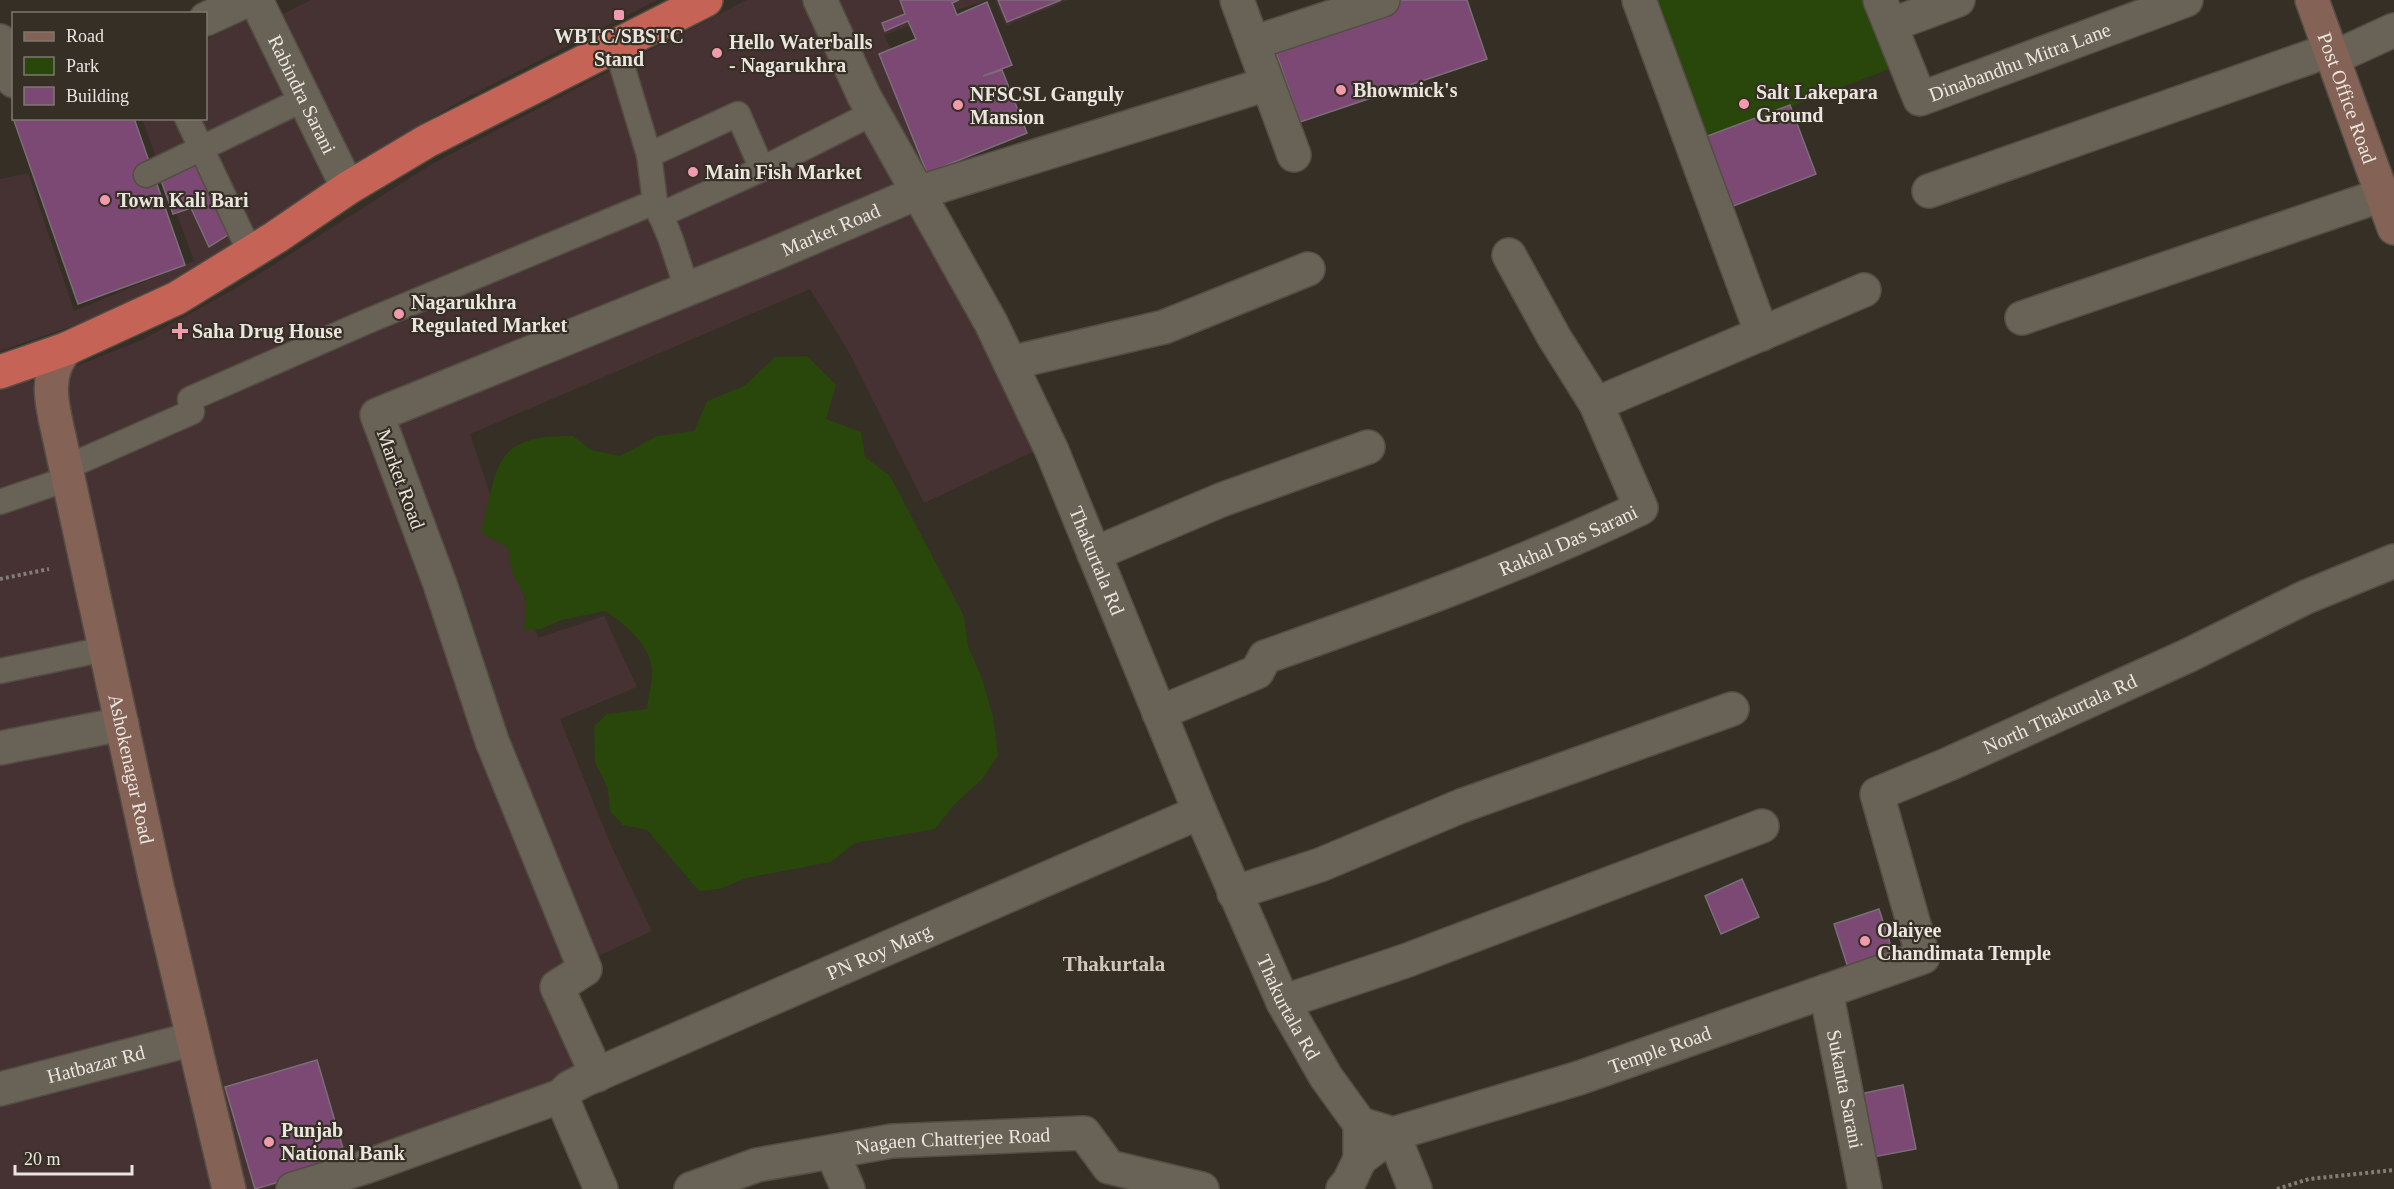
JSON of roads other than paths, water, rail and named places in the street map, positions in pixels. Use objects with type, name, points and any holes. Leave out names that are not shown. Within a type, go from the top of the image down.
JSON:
[{"type":"highway","points":[[7,370],[66,349],[177,298],[348,188],[427,141],[616,46],[690,4]]},
{"type":"main road","name":"Post Office Road","points":[[2312,0],[2394,228]]},
{"type":"main road","name":"Ashokenagar Road","points":[[66,349],[54,366],[50,386],[66,474],[225,1188]]},
{"type":"main road","points":[[7,370],[43,378],[50,386]]},
{"type":"street","points":[[207,19],[247,0]]},
{"type":"street","name":"Rabindra Sarani","points":[[256,0],[348,188]]},
{"type":"street","name":"Thakurtala Rd","points":[[820,0],[873,113],[991,323],[1052,451],[1200,812],[1283,1002],[1326,1077],[1360,1124]]},
{"type":"street","points":[[1237,0],[1294,155]]},
{"type":"street","points":[[1252,43],[1383,0]]},
{"type":"street","points":[[1639,0],[1762,334]]},
{"type":"street","points":[[1885,13],[1958,0]]},
{"type":"street","name":"Dinabandhu Mitra Lane","points":[[1885,13],[1920,99],[2186,0]]},
{"type":"street","points":[[1929,191],[2331,54],[2394,30]]},
{"type":"street","points":[[0,41],[12,75]]},
{"type":"street","name":"Market Road","points":[[597,1075],[558,987],[585,969],[492,741],[440,584],[377,415],[917,193],[1267,84]]},
{"type":"street","points":[[2022,318],[2382,195]]},
{"type":"street","points":[[1509,255],[1554,338],[1596,405],[1864,290]]},
{"type":"street","points":[[1010,363],[1164,327],[1308,269]]},
{"type":"street","name":"Rakhal Das Sarani","points":[[1159,713],[1257,672],[1265,657],[1385,614],[1565,544],[1641,508],[1596,405]]},
{"type":"street","points":[[1094,554],[1221,500],[1368,447]]},
{"type":"street","name":"North Thakurtala Rd","points":[[1923,957],[1877,794],[1949,764],[2187,656],[2306,597],[2394,561]]},
{"type":"street","points":[[1234,893],[1320,865],[1461,806],[1732,709]]},
{"type":"street","points":[[0,748],[122,724]]},
{"type":"street","name":"PN Roy Marg","points":[[561,1096],[569,1088],[597,1075],[1200,812]]},
{"type":"street","points":[[1283,1002],[1405,961],[1762,826]]},
{"type":"street","name":"Temple Road","points":[[1393,1134],[1579,1078],[1923,957]]},
{"type":"street","name":"Sukanta Sarani","points":[[1826,991],[1865,1189]]},
{"type":"street","name":"Hatbazar Rd","points":[[0,1089],[193,1039]]},
{"type":"street","points":[[293,1189],[365,1167],[561,1096],[601,1189]]},
{"type":"street","points":[[1343,1189],[1360,1159],[1360,1124],[1393,1134]]},
{"type":"street","name":"Nagaen Chatterjee Road","points":[[691,1189],[757,1165],[892,1141],[1084,1133],[1109,1167],[1202,1189]]},
{"type":"street","points":[[1360,1159],[1393,1134]]},
{"type":"street","points":[[1393,1134],[1415,1189]]},
{"type":"street","points":[[832,1152],[848,1189]]},
{"type":"lane","points":[[616,46],[649,155],[657,208],[670,237],[687,289]]},
{"type":"lane","points":[[146,175],[304,99]]},
{"type":"lane","points":[[0,502],[66,474],[192,412],[190,399],[401,308],[762,169],[873,113]]},
{"type":"lane","points":[[649,155],[738,114],[762,169]]},
{"type":"lane","points":[[188,120],[250,252]]},
{"type":"lane","points":[[0,671],[105,649]]},
{"type":"place","name":"WBTC/SBSTC Stand","points":[[619,15]]},
{"type":"place","name":"Hello Waterballs - Nagarukhra","points":[[717,53]]},
{"type":"place","name":"Bhowmick's","points":[[1341,90]]},
{"type":"place","name":"Salt Lakepara Ground","points":[[1744,104]]},
{"type":"place","name":"NFSCSL Ganguly Mansion","points":[[958,105]]},
{"type":"place","name":"Main Fish Market","points":[[693,172]]},
{"type":"place","name":"Town Kali Bari","points":[[105,200]]},
{"type":"place","name":"Nagarukhra Regulated Market","points":[[399,314]]},
{"type":"place","name":"Saha Drug House","points":[[180,331]]},
{"type":"place","name":"Olaiyee Chandimata Temple","points":[[1865,941]]},
{"type":"place","name":"Punjab National Bank","points":[[269,1142]]},
{"type":"district","name":"Thakurtala","points":[[1114,964]]}]
